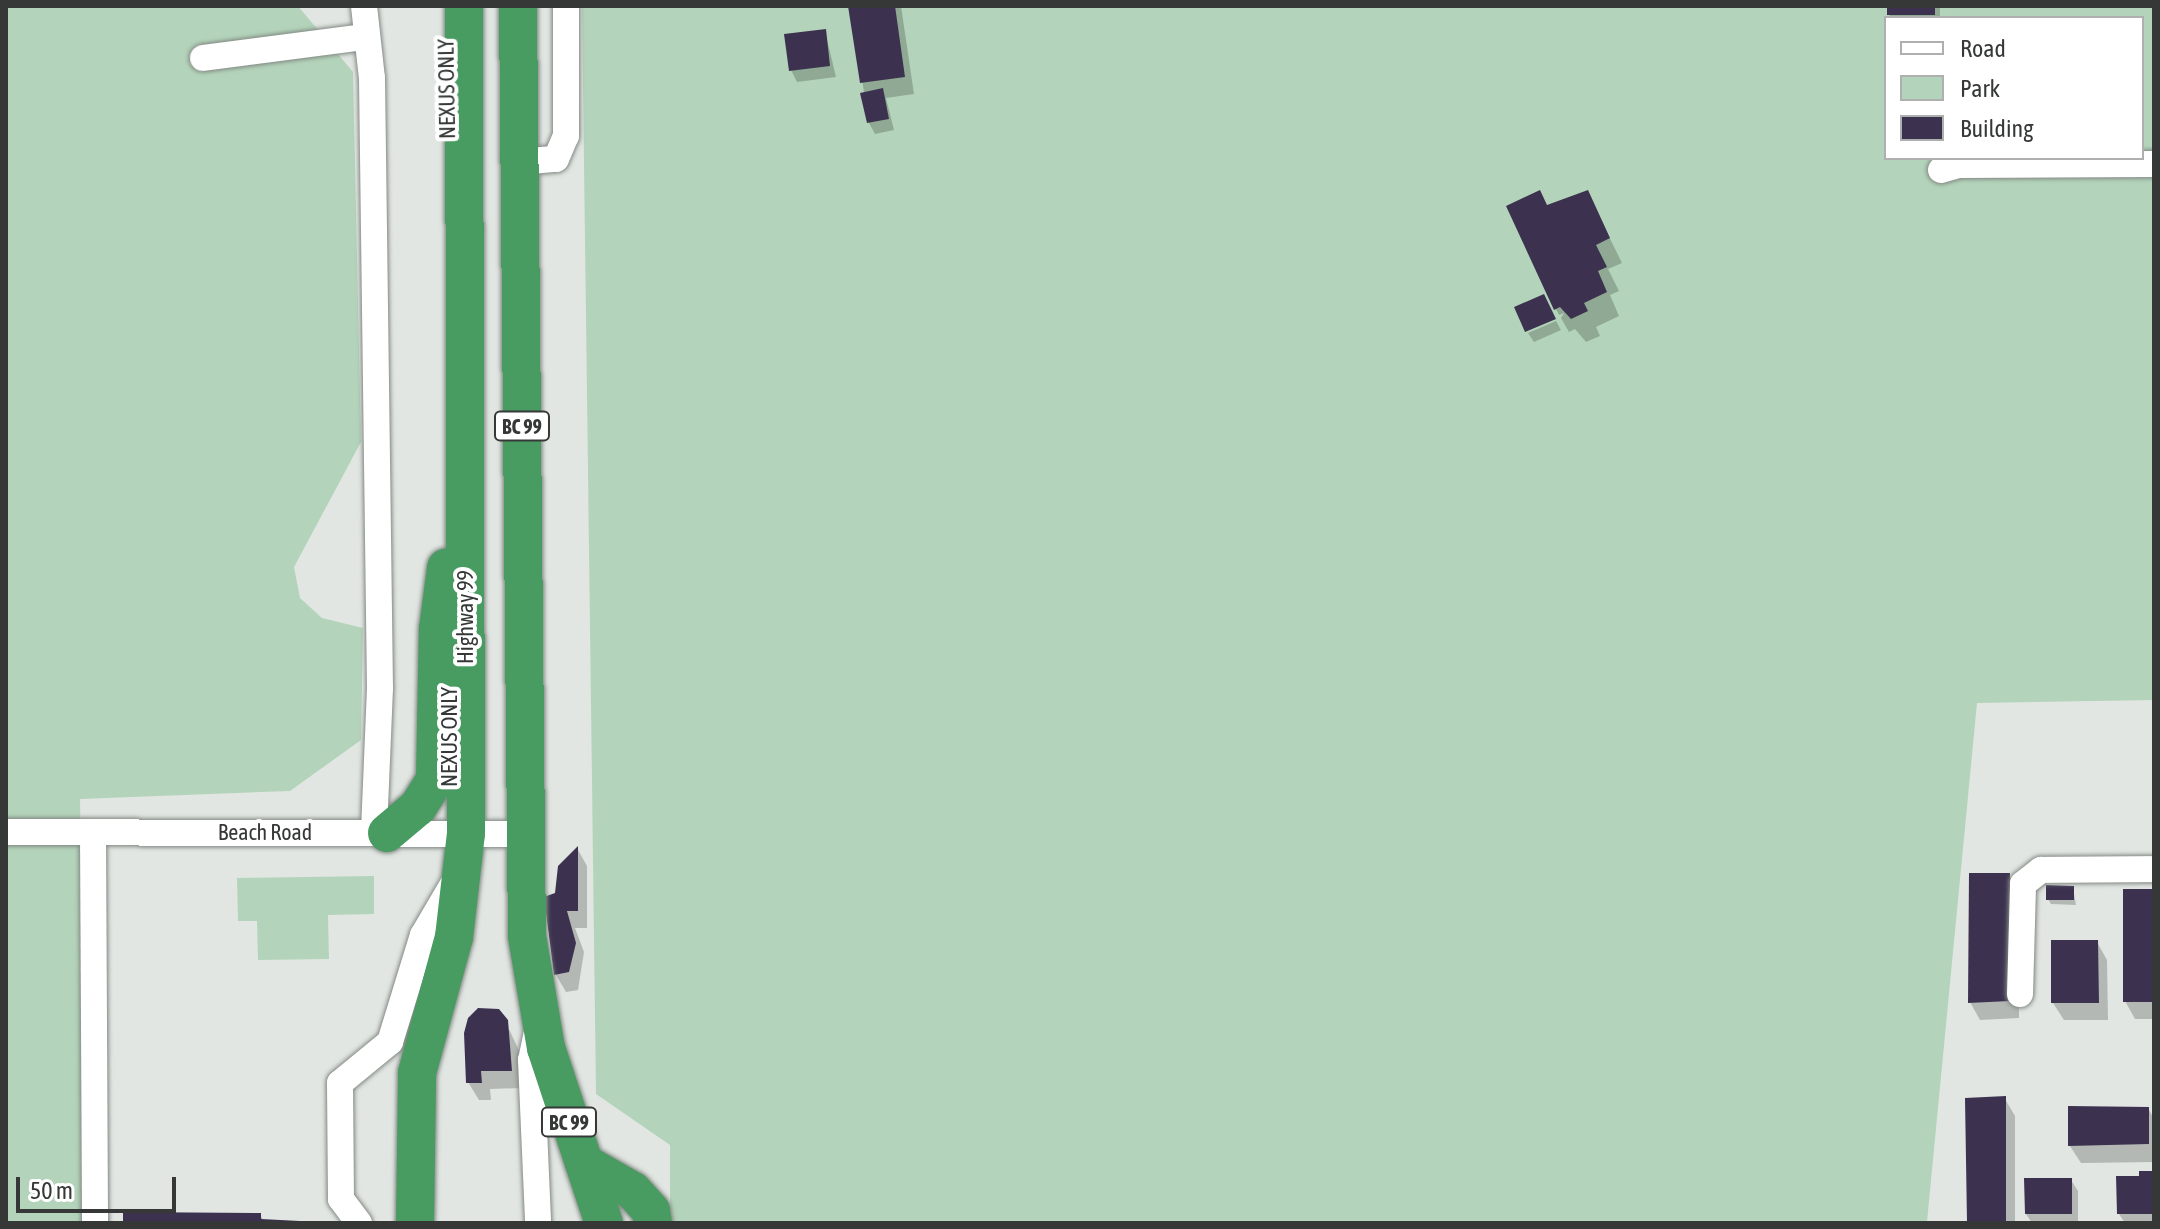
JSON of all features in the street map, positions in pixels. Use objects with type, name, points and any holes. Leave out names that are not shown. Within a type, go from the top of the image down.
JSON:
[{"type":"highway","name":"Highway 99","points":[[415,1223],[417,1073],[454,937],[460,844],[466,406],[464,6]]},
{"type":"highway","name":"BC 99","points":[[518,6],[525,877],[539,1020],[604,1223]]},
{"type":"highway","points":[[380,833],[418,807],[435,780],[438,629],[466,406]]},
{"type":"highway","points":[[584,1163],[633,1191],[651,1211],[653,1223]]},
{"type":"street","points":[[364,6],[364,37],[372,78],[380,833]]},
{"type":"street","name":"NEXUS ONLY","points":[[446,6],[449,539],[460,844]]},
{"type":"street","points":[[519,162],[556,159],[566,136],[566,6]]},
{"type":"street","points":[[203,58],[364,37]]},
{"type":"street","points":[[1941,170],[1959,165],[2154,164]]},
{"type":"street","name":"Beach Road","points":[[6,832],[380,833],[460,844],[525,834]]},
{"type":"street","points":[[93,834],[95,1223]]},
{"type":"street","points":[[399,1223],[403,1063],[460,844]]},
{"type":"street","points":[[2020,994],[2023,884],[2041,870],[2154,869]]},
{"type":"street","points":[[359,1223],[341,1199],[340,1083],[390,1042],[423,935],[444,900]]},
{"type":"street","points":[[538,1223],[538,1135],[532,1108],[531,1060],[539,1020]]},
{"type":"street","points":[[336,1171],[329,1201],[344,1223]]},
{"type":"green space","points":[[6,6],[298,6],[353,72],[361,442],[294,567],[300,598],[322,618],[363,628],[361,740],[290,791],[80,799],[86,1223],[6,1223]]},
{"type":"green space","points":[[582,6],[2154,6],[2154,700],[1977,703],[1927,1222],[2154,1223],[670,1223],[670,1145],[596,1094]]},
{"type":"green space","points":[[374,876],[374,914],[328,915],[329,959],[258,960],[257,921],[238,921],[237,878]]},
{"type":"building","points":[[848,6],[895,6],[905,77],[860,83]]},
{"type":"building","points":[[1887,6],[1935,6],[1935,15],[1887,15]]},
{"type":"building","points":[[826,29],[830,66],[789,71],[784,34]]},
{"type":"building","points":[[883,88],[889,119],[867,123],[860,93]]},
{"type":"building","points":[[1540,190],[1547,205],[1588,190],[1610,238],[1596,245],[1607,267],[1598,271],[1607,292],[1584,303],[1588,311],[1571,319],[1560,307],[1554,310],[1506,206]]},
{"type":"building","points":[[1544,294],[1556,319],[1525,332],[1514,307]]},
{"type":"building","points":[[578,846],[578,911],[567,911],[576,943],[569,972],[554,975],[544,897],[555,893],[558,866]]},
{"type":"building","points":[[1969,873],[2010,873],[2010,1001],[1968,1003]]},
{"type":"building","points":[[2046,885],[2074,886],[2074,900],[2046,900]]},
{"type":"building","points":[[2123,889],[2154,889],[2154,1002],[2123,1002]]},
{"type":"building","points":[[2051,940],[2098,940],[2099,1003],[2051,1003]]},
{"type":"building","points":[[478,1008],[499,1009],[508,1020],[512,1071],[481,1071],[482,1083],[466,1083],[464,1033],[468,1018]]},
{"type":"building","points":[[2006,1096],[2006,1221],[1967,1222],[1965,1098]]},
{"type":"building","points":[[2068,1106],[2149,1107],[2149,1144],[2068,1146]]},
{"type":"building","points":[[2139,1171],[2154,1171],[2154,1214],[2117,1214],[2116,1176],[2139,1176]]},
{"type":"building","points":[[2024,1178],[2072,1178],[2072,1214],[2025,1214]]},
{"type":"building","points":[[123,1212],[261,1213],[261,1219],[300,1221],[123,1223]]}]
